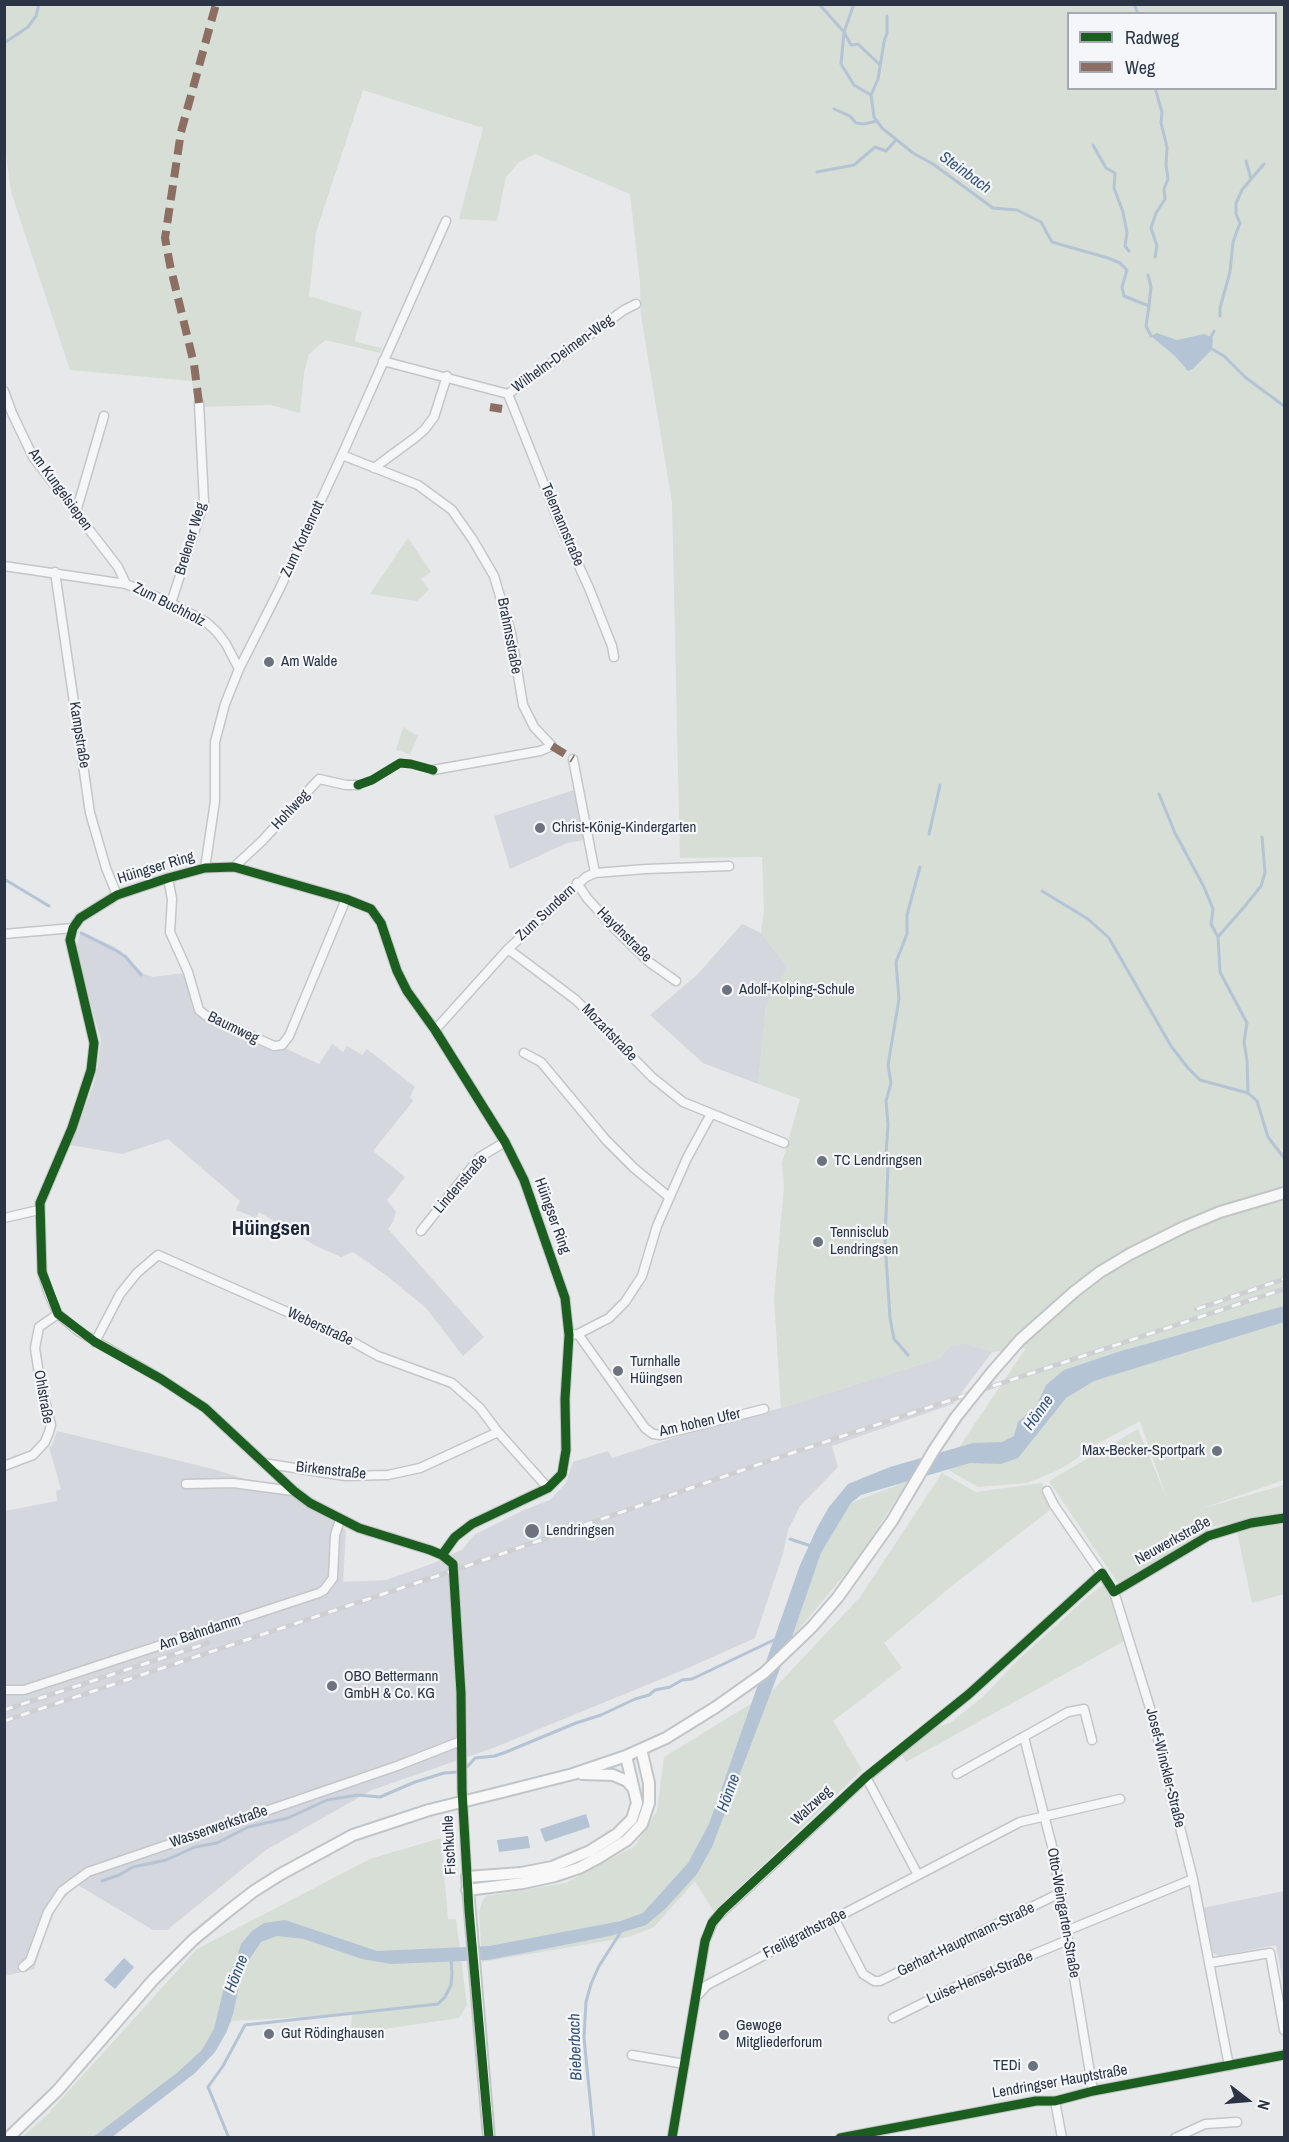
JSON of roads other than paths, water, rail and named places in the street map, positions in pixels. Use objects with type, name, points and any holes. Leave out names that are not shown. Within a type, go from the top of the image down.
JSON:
[{"type":"main road","points":[[8,2138],[57,2091],[153,1980],[193,1940],[236,1905],[281,1874],[353,1835],[429,1810],[573,1774],[626,1756],[693,1722],[764,1673],[812,1627],[862,1565],[892,1521],[934,1450],[978,1390],[1020,1340],[1074,1292],[1100,1272],[1130,1254],[1220,1212],[1284,1193]]},
{"type":"main road","points":[[467,1890],[524,1883],[555,1876],[579,1868],[627,1840],[642,1824],[649,1803],[649,1783],[641,1749]]},
{"type":"main road","points":[[467,1877],[538,1870],[578,1857],[627,1826],[636,1811],[636,1793],[626,1756]]},
{"type":"main road","points":[[573,1774],[613,1775],[627,1780],[636,1793]]},
{"type":"main road","name":"Fischkuhle","points":[[467,1877],[489,2138]]},
{"type":"street","name":"Zum Kortenrott","points":[[205,868],[215,801],[214,742],[225,704],[239,669],[276,598],[342,455],[446,221]]},
{"type":"street","name":"Wilhelm-Deimen-Weg","points":[[383,361],[447,376],[508,394],[624,310],[636,304]]},
{"type":"street","points":[[374,468],[425,429],[434,417],[447,376]]},
{"type":"street","name":"Am Kungelsiepen","points":[[4,391],[33,457],[118,567],[126,584]]},
{"type":"street","name":"Telemannstraße","points":[[508,394],[559,522],[589,588],[612,646],[614,657]]},
{"type":"street","name":"Brelener Weg","points":[[171,603],[204,502],[199,403]]},
{"type":"street","points":[[76,512],[104,416]]},
{"type":"street","name":"Brahmsstraße","points":[[342,455],[418,485],[452,510],[494,576],[511,633],[523,705],[534,727],[552,746],[540,751],[433,770]]},
{"type":"street","name":"Zum Buchholz","points":[[4,566],[126,584],[171,603],[206,622],[217,632],[239,669]]},
{"type":"street","name":"Kampstraße","points":[[55,572],[90,813],[106,868],[117,895]]},
{"type":"street","points":[[573,759],[595,873]]},
{"type":"street","name":"Hohlweg","points":[[234,867],[262,841],[319,779],[346,785],[358,784]]},
{"type":"street","name":"Zum Sundern","points":[[435,1030],[508,949],[578,883],[595,873],[645,868],[729,866]]},
{"type":"street","name":"Hüingser Ring","points":[[73,928],[80,918],[117,895],[205,868],[234,867],[346,899],[371,909],[378,918],[397,971],[407,991],[435,1030],[505,1142],[524,1180],[565,1298],[574,1335],[565,1399],[566,1450],[562,1474],[548,1488]]},
{"type":"street","name":"Baumweg","points":[[168,878],[172,899],[170,932],[188,972],[199,1010],[205,1015],[274,1046],[282,1045],[292,1029],[346,899]]},
{"type":"street","name":"Haydnstraße","points":[[578,883],[587,898],[615,929],[649,962],[676,981]]},
{"type":"street","points":[[4,934],[73,928],[70,940],[94,1043],[91,1070],[72,1128],[43,1193],[39,1210],[42,1272],[58,1314],[95,1342],[161,1379],[205,1408],[294,1491],[310,1503],[340,1520],[372,1533],[442,1555],[455,1537],[472,1524],[548,1488]]},
{"type":"street","name":"Mozartstraße","points":[[508,949],[576,1000],[652,1077],[683,1102],[784,1143]]},
{"type":"street","points":[[524,1053],[541,1062],[613,1147],[669,1197]]},
{"type":"street","points":[[574,1335],[609,1318],[625,1302],[642,1276],[669,1197],[711,1114]]},
{"type":"street","name":"Lindenstraße","points":[[421,1231],[480,1157],[505,1142]]},
{"type":"street","points":[[4,1218],[39,1210]]},
{"type":"street","name":"Weberstraße","points":[[95,1342],[120,1294],[137,1273],[158,1255],[344,1337],[378,1356],[452,1383],[480,1408],[498,1432],[548,1488]]},
{"type":"street","name":"Ohlstraße","points":[[4,1466],[33,1455],[45,1443],[49,1432],[51,1425],[40,1382],[35,1348],[39,1328],[58,1314]]},
{"type":"street","name":"Am hohen Ufer","points":[[574,1335],[645,1428],[653,1434],[660,1435],[764,1409]]},
{"type":"street","name":"Birkenstraße","points":[[263,1462],[345,1476],[388,1475],[420,1468],[498,1432]]},
{"type":"street","points":[[186,1484],[233,1483],[294,1491]]},
{"type":"street","name":"Josef-Winckler-Straße","points":[[1047,1491],[1054,1505],[1114,1592],[1150,1708],[1193,1879],[1229,2066]]},
{"type":"street","name":"Neuwerkstraße","points":[[1114,1592],[1208,1536],[1251,1523],[1284,1518]]},
{"type":"street","name":"Am Bahndamm","points":[[4,1690],[24,1690],[319,1593],[333,1578],[335,1535],[340,1520]]},
{"type":"street","name":"Fischkuhle","points":[[442,1555],[453,1564],[455,1570],[467,1877]]},
{"type":"street","name":"Walzweg","points":[[672,2138],[705,1941],[714,1920],[866,1777],[969,1694],[1102,1572]]},
{"type":"street","points":[[957,1774],[1068,1712],[1084,1709],[1092,1740]]},
{"type":"street","name":"Otto-Weingarten-Straße","points":[[1024,1737],[1045,1817],[1060,1893],[1093,2091]]},
{"type":"street","name":"Wasserwerkstraße","points":[[23,1967],[30,1961],[48,1912],[62,1891],[88,1872],[397,1766],[461,1741]]},
{"type":"street","points":[[866,1777],[918,1875]]},
{"type":"street","name":"Freiligrathstraße","points":[[696,1998],[707,1985],[1020,1822],[1120,1798]]},
{"type":"street","name":"Luise-Hensel-Straße","points":[[893,2018],[959,1985],[1193,1879]]},
{"type":"street","name":"Gerhart-Hauptmann-Straße","points":[[834,1918],[863,1974],[874,1981],[880,1981],[1060,1893]]},
{"type":"street","points":[[1209,1963],[1270,1953],[1284,2030]]},
{"type":"street","points":[[632,2055],[685,2064]]},
{"type":"street","name":"Lendringser Hauptstraße","points":[[840,2138],[1036,2102],[1055,2101],[1093,2091],[1284,2055]]},
{"type":"street","points":[[1055,2101],[1062,2138]]},
{"type":"street","points":[[1175,2138],[1205,2124],[1237,2122]]},
{"type":"water","points":[[1157,333],[1177,340],[1204,334],[1213,339],[1212,349],[1193,369],[1188,371],[1175,356],[1151,336]]},
{"type":"water","name":"Hönne","points":[[1284,1306],[1284,1322],[1094,1381],[1066,1398],[1018,1458],[1001,1464],[970,1463],[861,1495],[851,1503],[821,1553],[792,1637],[712,1847],[697,1874],[665,1909],[646,1925],[610,1936],[488,1960],[391,1964],[362,1959],[304,1939],[277,1936],[261,1942],[249,1960],[226,2033],[215,2052],[195,2073],[112,2137],[92,2138],[178,2072],[202,2050],[214,2029],[226,1979],[236,1961],[241,1944],[252,1931],[264,1923],[285,1920],[377,1951],[489,1946],[621,1921],[643,1913],[688,1863],[709,1824],[800,1565],[829,1507],[848,1484],[890,1467],[973,1443],[1002,1442],[1014,1436],[1018,1422],[1037,1405],[1046,1385],[1064,1370],[1121,1351]]},
{"type":"water","points":[[586,1814],[590,1827],[545,1842],[540,1829]]},
{"type":"water","points":[[528,1836],[530,1848],[499,1852],[497,1840]]},
{"type":"water","points":[[124,1958],[134,1967],[115,1989],[104,1980]]},
{"type":"waterway","points":[[4,43],[28,27],[36,16],[39,4]]},
{"type":"waterway","points":[[819,4],[844,32],[851,45],[858,44],[880,65]]},
{"type":"waterway","points":[[854,4],[844,32],[841,64],[854,85],[871,95]]},
{"type":"waterway","points":[[1134,4],[1137,12]]},
{"type":"waterway","name":"Steinbach","points":[[887,16],[887,33],[878,79],[871,95],[874,117],[882,128],[913,153],[933,164],[993,208],[1017,210],[1041,222],[1052,242],[1120,263],[1127,270],[1122,287],[1124,296],[1149,306],[1146,326],[1151,336]]},
{"type":"waterway","points":[[1155,257],[1157,246],[1151,228],[1156,213],[1165,199],[1164,189],[1168,179],[1167,147],[1161,123],[1162,112],[1156,90]]},
{"type":"waterway","points":[[834,109],[850,116],[856,123],[877,121]]},
{"type":"waterway","points":[[817,172],[854,165],[875,147],[886,151],[896,140]]},
{"type":"waterway","points":[[1093,145],[1106,168],[1115,173],[1114,188],[1123,212],[1127,233],[1125,246],[1129,251]]},
{"type":"waterway","points":[[1220,316],[1230,272],[1233,242],[1240,223],[1236,214],[1236,203],[1242,190],[1251,179],[1246,161]]},
{"type":"waterway","points":[[1251,179],[1264,164]]},
{"type":"waterway","points":[[1148,275],[1151,287],[1149,306]]},
{"type":"waterway","points":[[1211,337],[1214,331]]},
{"type":"waterway","name":"Steinbach","points":[[1212,349],[1224,356],[1245,377],[1284,406]]},
{"type":"waterway","points":[[929,834],[940,785]]},
{"type":"waterway","points":[[1159,794],[1175,833],[1213,909],[1211,924],[1218,937],[1220,972],[1247,1023],[1244,1042],[1248,1093],[1257,1101],[1268,1137],[1284,1158]]},
{"type":"waterway","points":[[1218,937],[1261,886],[1265,873],[1262,837]]},
{"type":"waterway","points":[[908,1355],[894,1339],[890,1318],[885,1241],[888,1166],[886,1101],[891,1083],[888,1065],[899,999],[896,962],[907,934],[907,915],[920,867]]},
{"type":"waterway","points":[[4,879],[49,906]]},
{"type":"waterway","points":[[1042,891],[1088,919],[1109,938],[1171,1046],[1200,1080],[1248,1093]]},
{"type":"waterway","points":[[81,933],[126,957],[141,975]]},
{"type":"waterway","points":[[790,1539],[811,1546]]},
{"type":"waterway","points":[[102,1881],[133,1867],[166,1860],[195,1847],[217,1843],[248,1827],[288,1818],[327,1800],[358,1795],[380,1797],[415,1782],[444,1773],[458,1772],[475,1758],[495,1756],[506,1752],[601,1715],[649,1695],[655,1690],[670,1687],[682,1680],[692,1679],[778,1638]]},
{"type":"waterway","name":"Bieberbach","points":[[594,2138],[584,2038],[586,2002],[599,1966],[622,1930]]},
{"type":"waterway","points":[[229,2138],[208,2087],[223,2066],[245,2025],[438,2004],[445,1997],[451,1985],[451,1959]]},
{"type":"railway","points":[[1197,1309],[1284,1279]]},
{"type":"railway","points":[[4,1721],[455,1570],[780,1457],[1284,1289]]},
{"type":"railway","points":[[4,1710],[208,1643]]},
{"type":"place","name":"Am Walde","points":[[269,662]]},
{"type":"place","name":"Christ-König-Kindergarten","points":[[540,828]]},
{"type":"place","name":"Adolf-Kolping-Schule","points":[[727,990]]},
{"type":"place","name":"TC Lendringsen","points":[[822,1161]]},
{"type":"place","name":"Tennisclub Lendringsen","points":[[818,1242]]},
{"type":"place","name":"Turnhalle Hüingsen","points":[[618,1371]]},
{"type":"place","name":"Max-Becker-Sportpark","points":[[1217,1451]]},
{"type":"place","name":"Lendringsen","points":[[532,1531]]},
{"type":"place","name":"OBO Bettermann GmbH & Co. KG","points":[[332,1686]]},
{"type":"place","name":"Gut Rödinghausen","points":[[269,2034]]},
{"type":"place","name":"Gewoge Mitgliederforum","points":[[724,2035]]},
{"type":"place","name":"TEDi","points":[[1033,2066]]},
{"type":"district","name":"Hüingsen","points":[[271,1229]]}]
